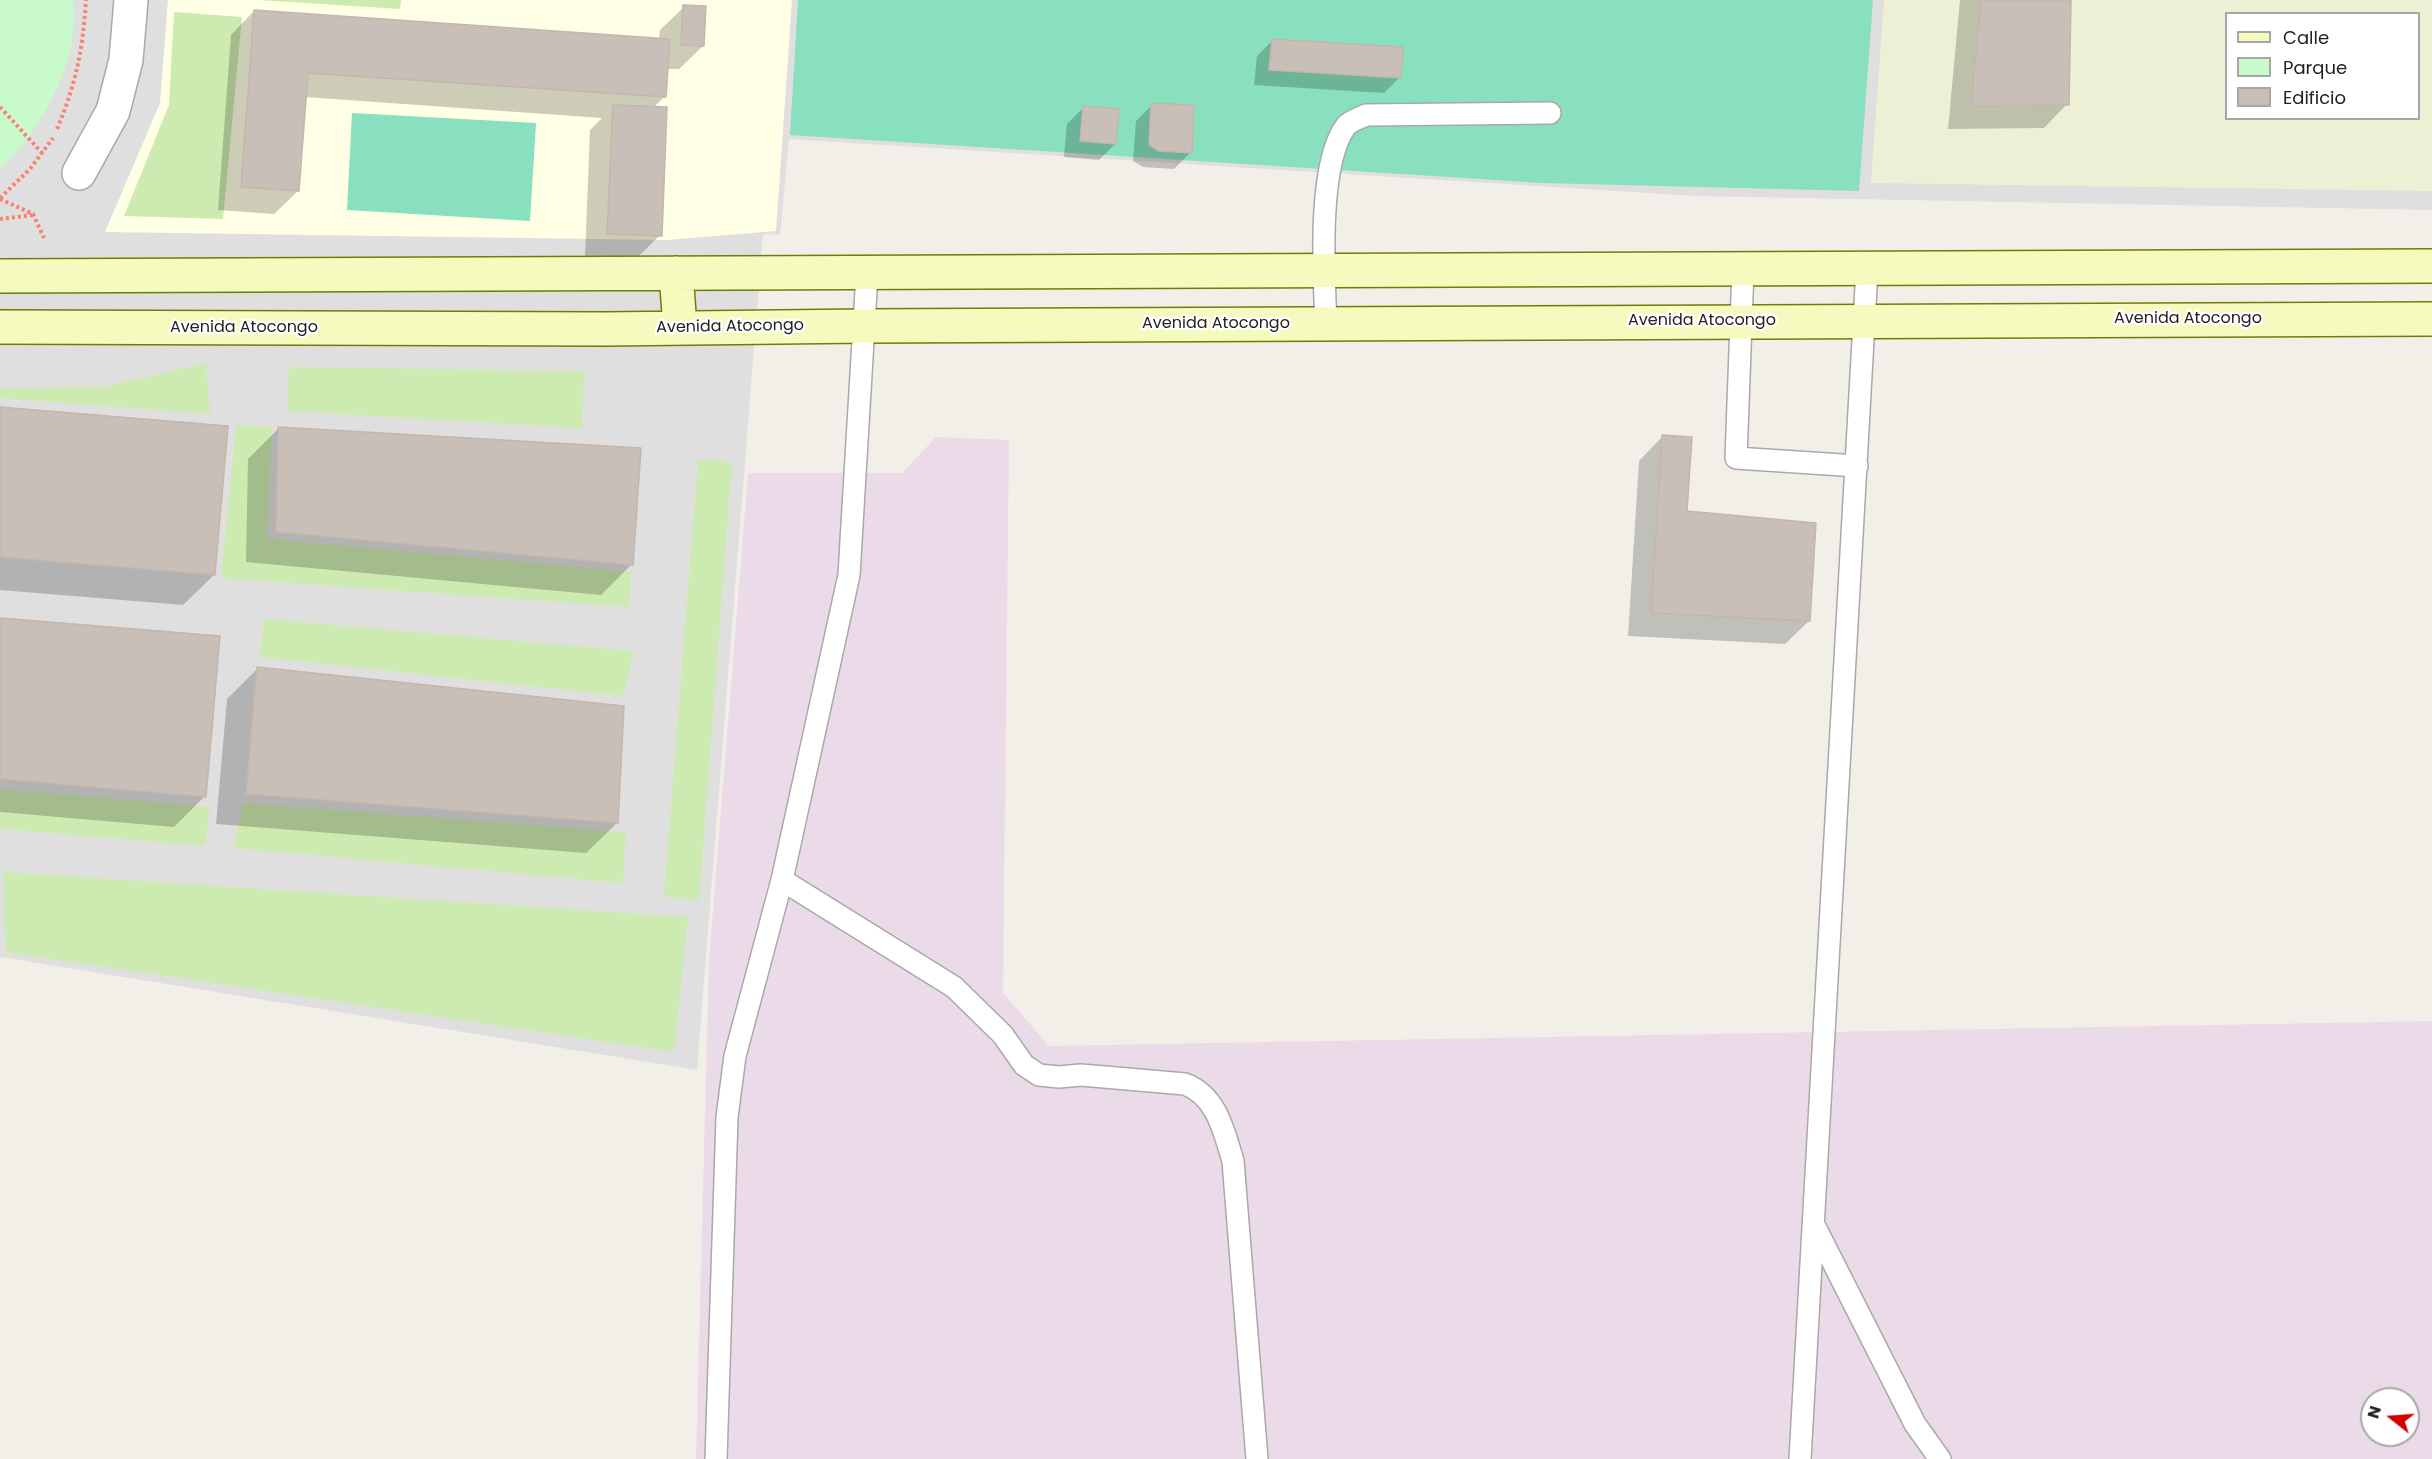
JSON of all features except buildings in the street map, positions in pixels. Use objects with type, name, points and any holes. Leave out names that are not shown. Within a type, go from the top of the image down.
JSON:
[{"type":"main road","points":[[0,276],[2432,266]]},
{"type":"main road","points":[[676,273],[680,327]]},
{"type":"main road","points":[[951,325],[952,273]]},
{"type":"main road","name":"Avenida Atocongo","points":[[0,327],[605,329],[951,325],[2432,319]]},
{"type":"street","points":[[79,173],[113,111],[126,60],[131,0]]},
{"type":"lane","points":[[1326,324],[1324,271],[1328,172],[1336,143],[1347,124],[1366,115],[1550,113]]},
{"type":"lane","points":[[1743,269],[1736,458],[1857,466]]},
{"type":"lane","points":[[1800,1459],[1867,269]]},
{"type":"lane","points":[[716,1459],[728,1117],[735,1056],[782,880],[849,575],[867,273]]},
{"type":"lane","points":[[782,880],[954,987],[1003,1035],[1024,1065],[1039,1075],[1059,1077],[1081,1075],[1185,1084],[1196,1088],[1207,1098],[1221,1122],[1233,1161],[1257,1459]]},
{"type":"lane","points":[[1814,1224],[1915,1424],[1941,1459]]},
{"type":"path","points":[[63,275],[33,214],[0,199],[30,169],[55,135],[73,92],[83,41],[86,0]]},
{"type":"path","points":[[0,107],[42,153],[79,173]]},
{"type":"path","points":[[0,219],[33,214]]},
{"type":"shaded area","points":[[0,0],[2432,0],[2432,210],[1695,196],[789,139],[780,235],[763,234],[697,1070],[0,957]]},
{"type":"shaded area","points":[[168,0],[792,0],[776,231],[667,240],[105,232],[160,103]]},
{"type":"shaded area","points":[[1884,0],[2432,0],[2432,191],[1871,183]]},
{"type":"shaded area","points":[[936,437],[1009,440],[1003,993],[1049,1046],[2432,1021],[2432,1459],[696,1459],[709,959],[748,473],[902,473]]},
{"type":"green space","points":[[0,0],[73,0],[73,21],[68,59],[55,93],[36,127],[0,169]]},
{"type":"green space","points":[[258,0],[401,0],[400,9]]},
{"type":"green space","points":[[798,0],[1873,0],[1859,191],[1542,183],[790,135]]},
{"type":"green space","points":[[174,12],[242,17],[223,219],[124,216],[169,105]]},
{"type":"green space","points":[[352,113],[536,123],[530,221],[347,210]]},
{"type":"green space","points":[[206,363],[210,414],[0,398],[0,388],[103,387]]},
{"type":"green space","points":[[289,367],[584,371],[582,428],[287,411]]},
{"type":"green space","points":[[236,425],[272,427],[267,539],[631,572],[629,607],[221,578]]},
{"type":"green space","points":[[698,459],[732,462],[699,900],[664,897]]},
{"type":"green space","points":[[264,619],[633,651],[624,696],[260,657]]},
{"type":"green space","points":[[0,789],[210,807],[205,846],[0,829]]},
{"type":"green space","points":[[243,803],[626,832],[623,883],[234,848]]},
{"type":"green space","points":[[3,872],[688,917],[674,1052],[6,952]]}]
